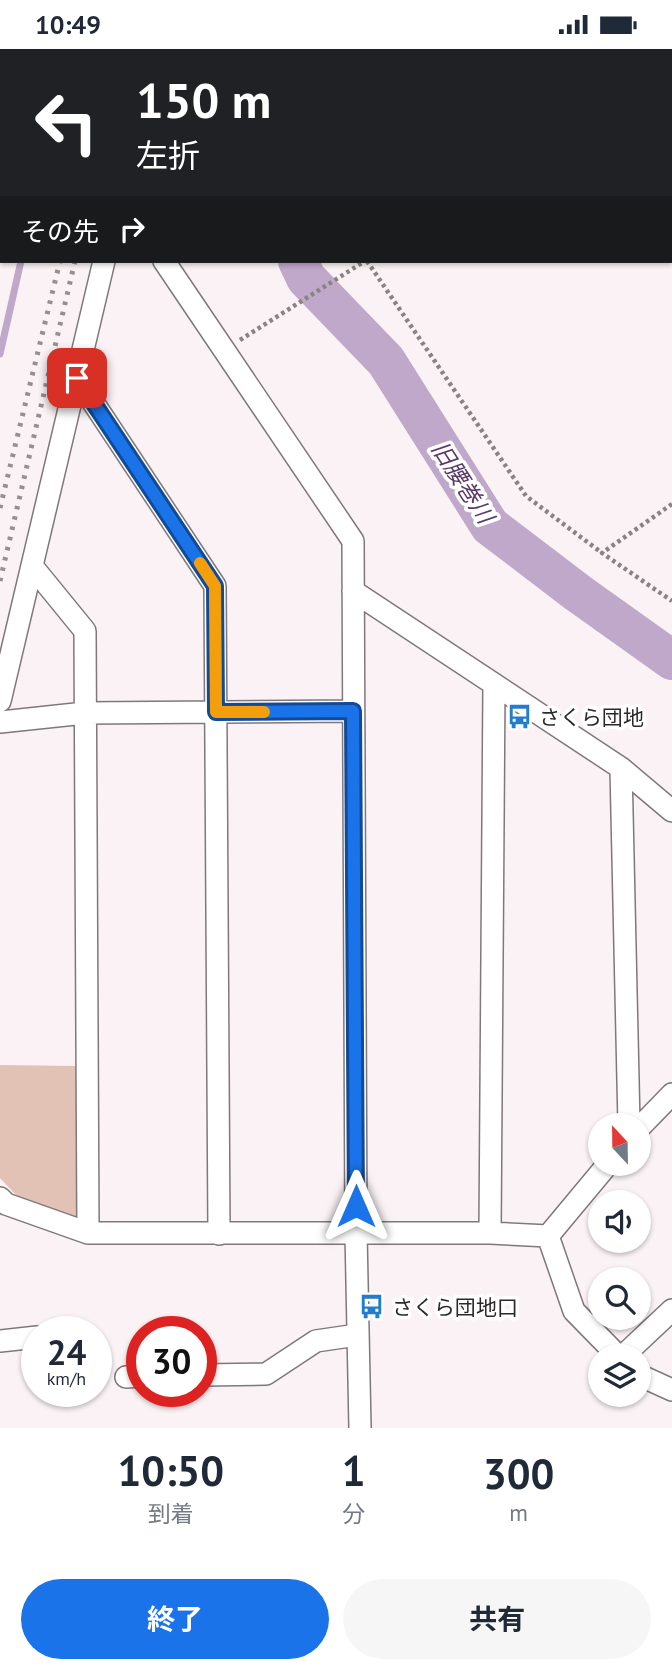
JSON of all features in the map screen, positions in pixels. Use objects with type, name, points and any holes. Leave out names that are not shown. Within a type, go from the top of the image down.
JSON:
[{"type":"street","points":[[0,701],[104,263]]},
{"type":"street","points":[[165,263],[353,541],[356,1233],[360,1428]]},
{"type":"street","points":[[77,378],[215,586],[219,1234]]},
{"type":"street","points":[[32,566],[85,631],[88,1233]]},
{"type":"street","points":[[353,591],[621,768],[672,811]]},
{"type":"street","points":[[490,1233],[494,684]]},
{"type":"street","points":[[0,722],[85,713],[353,711]]},
{"type":"street","points":[[621,768],[629,1113]]},
{"type":"street","points":[[651,1116],[672,1094]]},
{"type":"street","points":[[548,1236],[598,1176]]},
{"type":"street","points":[[0,1198],[6,1204],[88,1233],[490,1233],[548,1236]]},
{"type":"street","points":[[548,1236],[574,1311],[608,1344]]},
{"type":"street","points":[[634,1344],[672,1310]]},
{"type":"street","points":[[217,1375],[266,1374],[316,1341],[357,1335]]},
{"type":"street","points":[[0,1341],[21,1339]]},
{"type":"street","points":[[651,1380],[672,1390]]},
{"type":"path","points":[[224,350],[363,263]]},
{"type":"path","points":[[367,263],[526,496],[672,601]]},
{"type":"path","points":[[602,553],[672,504]]},
{"type":"shaded area","points":[[0,1065],[76,1066],[76,1219],[16,1195],[0,1178]]},
{"type":"waterway","points":[[0,354],[21,263]]},
{"type":"waterway","name":"旧腰巻川","points":[[299,263],[306,278],[386,361],[490,526],[672,660]]},
{"type":"railway","points":[[0,508],[60,263]]},
{"type":"railway","points":[[0,581],[75,263]]},
{"type":"slow traffic","points":[[200,563],[215,586],[216,712],[264,712]]},
{"type":"place","name":"さくら団地","points":[[519,717]]},
{"type":"place","name":"さくら団地口","points":[[372,1307]]},
{"type":"route","points":[[77,378],[215,586],[216,712],[353,711],[356,1206]]}]
